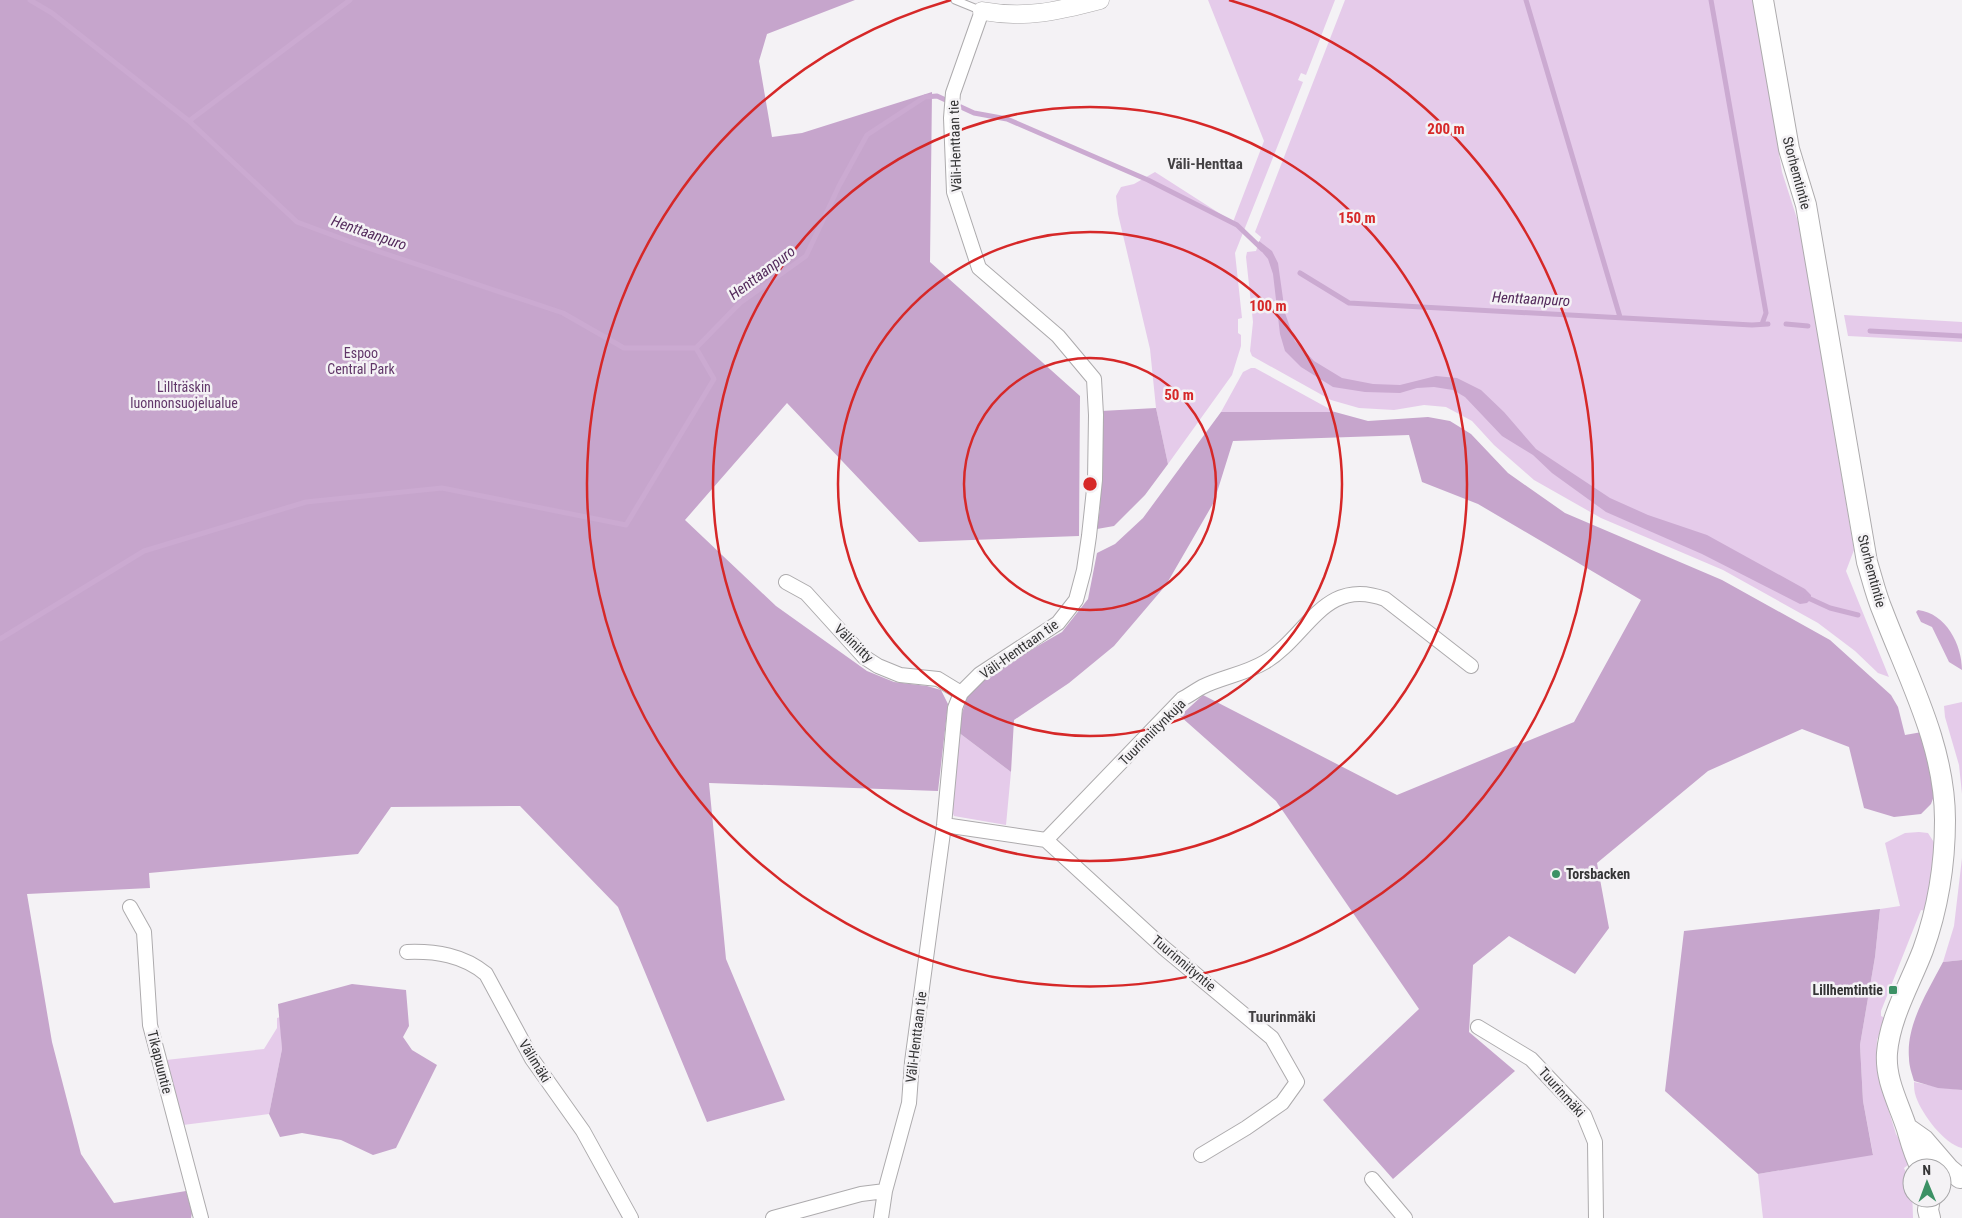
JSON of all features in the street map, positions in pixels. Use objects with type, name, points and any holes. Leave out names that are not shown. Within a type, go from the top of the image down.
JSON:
[{"type":"main road","name":"Storhemtintie","points":[[1763,0],[1789,149],[1806,205],[1867,562],[1882,610],[1933,739],[1942,774],[1945,820],[1939,892],[1933,921],[1894,1018],[1887,1055],[1891,1083],[1916,1158]]},
{"type":"main road","points":[[1907,1128],[1924,1140],[1955,1180]]},
{"type":"street","points":[[982,11],[1012,16],[1029,16],[1064,10],[1100,0]]},
{"type":"street","name":"Väli-Henttaan tie","points":[[881,1218],[885,1191],[909,1103],[912,1062],[944,824],[955,708],[961,693],[980,674],[1058,623],[1076,600],[1084,570],[1095,480],[1096,415],[1094,379],[1058,336],[979,268],[954,192],[951,118],[953,93],[982,11]]},
{"type":"street","name":"Väliniitty","points":[[786,582],[806,593],[864,658],[900,675],[938,679],[961,693]]},
{"type":"street","name":"Tuurinniitynkuja","points":[[1046,840],[1182,699],[1202,687],[1243,673],[1265,662],[1283,649],[1312,616],[1328,603],[1340,597],[1350,594],[1361,594],[1385,599],[1471,666]]},
{"type":"street","points":[[944,824],[1046,840]]},
{"type":"street","name":"Tuurinniityntie","points":[[1046,840],[1164,948],[1272,1038],[1297,1082],[1282,1104],[1201,1155]]},
{"type":"street","name":"Tikapuuntie","points":[[130,907],[144,932],[150,1025],[200,1218]]},
{"type":"street","name":"Välimäki","points":[[407,952],[429,951],[463,959],[475,965],[486,974],[532,1059],[583,1131],[631,1218]]},
{"type":"street","name":"Tuurinmäki","points":[[1478,1027],[1531,1059],[1584,1115],[1595,1142],[1596,1218]]},
{"type":"street","points":[[1372,1179],[1405,1218]]},
{"type":"street","points":[[774,1218],[861,1194],[885,1191]]},
{"type":"lane","points":[[955,0],[982,11]]},
{"type":"shaded area","points":[[1208,0],[1335,0],[1306,75],[1301,73],[1298,80],[1303,82],[1235,253],[1242,318],[1238,319],[1238,333],[1241,335],[1241,346],[1232,375],[1168,464],[1156,408],[1150,349],[1118,214],[1116,196],[1121,187],[1134,184],[1155,172],[1233,222],[1264,141]]},
{"type":"shaded area","points":[[1345,0],[1754,0],[1782,172],[1800,228],[1854,550],[1846,571],[1889,677],[1878,673],[1855,651],[1818,623],[1723,570],[1601,518],[1534,480],[1494,445],[1472,421],[1446,407],[1424,405],[1394,410],[1359,408],[1331,400],[1252,356],[1250,351],[1253,322],[1247,252],[1256,251],[1261,237],[1255,232]]},
{"type":"shaded area","points":[[1259,241],[1272,251],[1278,263],[1285,313],[1295,341],[1314,361],[1342,378],[1373,384],[1400,385],[1436,376],[1457,378],[1481,390],[1504,412],[1536,449],[1610,498],[1648,515],[1707,535],[1805,589],[1811,595],[1811,599],[1807,603],[1800,604],[1702,554],[1606,512],[1552,473],[1533,455],[1502,436],[1465,397],[1453,390],[1434,387],[1417,388],[1400,393],[1365,392],[1333,387],[1301,367],[1285,351],[1280,334],[1273,274],[1268,259],[1257,246]]},
{"type":"shaded area","points":[[1844,315],[1962,322],[1962,342],[1848,336]]},
{"type":"shaded area","points":[[1255,368],[1335,412],[1221,412],[1243,372]]},
{"type":"shaded area","points":[[1918,610],[1928,612],[1937,617],[1950,632],[1959,650],[1962,670],[1949,662],[1932,627],[1921,622],[1916,612]]},
{"type":"shaded area","points":[[1962,702],[1962,794],[1959,765],[1945,717],[1944,706]]},
{"type":"shaded area","points":[[958,732],[1011,772],[1006,825],[954,816],[950,808]]},
{"type":"shaded area","points":[[1905,833],[1928,833],[1935,844],[1932,880],[1926,911],[1921,910],[1881,1011],[1881,1016],[1885,1018],[1877,1040],[1876,1061],[1882,1089],[1896,1134],[1910,1158],[1902,1158],[1902,1208],[1913,1208],[1913,1218],[1763,1218],[1758,1174],[1873,1154],[1863,1101],[1860,1045],[1875,957],[1880,909],[1900,906],[1885,843]]},
{"type":"shaded area","points":[[1962,858],[1962,960],[1943,962],[1954,926]]},
{"type":"shaded area","points":[[280,1017],[282,1049],[269,1114],[183,1125],[166,1060],[264,1049],[277,1028],[277,1018]]},
{"type":"shaded area","points":[[1914,1082],[1962,1090],[1962,1148],[1948,1141],[1928,1120],[1916,1097]]},
{"type":"green space","name":"Espoo Central Park","points":[[0,0],[855,0],[767,34],[759,61],[772,137],[802,133],[932,92],[930,262],[1080,396],[1079,536],[919,542],[787,403],[685,520],[776,606],[867,671],[894,682],[927,686],[941,690],[948,704],[938,791],[709,783],[726,959],[785,1100],[707,1122],[618,907],[520,806],[391,807],[358,854],[149,873],[150,888],[27,894],[52,1042],[81,1154],[114,1203],[186,1191],[192,1213],[191,1218],[0,1218]]},
{"type":"green space","points":[[1156,408],[1168,464],[1145,495],[1114,526],[1097,529],[1100,508],[1101,411]]},
{"type":"green space","points":[[1221,412],[1335,412],[1368,421],[1428,417],[1450,421],[1471,434],[1508,473],[1565,513],[1722,580],[1830,640],[1891,695],[1898,707],[1905,735],[1922,732],[1935,793],[1931,804],[1921,814],[1894,817],[1864,808],[1849,747],[1802,729],[1708,771],[1597,863],[1609,928],[1575,974],[1509,936],[1473,965],[1469,1032],[1515,1071],[1393,1179],[1323,1100],[1419,1009],[1276,801],[1180,716],[1203,695],[1397,795],[1574,722],[1641,600],[1478,504],[1422,482],[1409,435],[1233,441],[1214,502],[1166,585],[1114,646],[1069,683],[1014,720],[1011,772],[958,732],[960,719],[969,692],[998,669],[1062,632],[1088,599],[1097,553],[1115,544],[1143,518]]},
{"type":"green space","points":[[1880,909],[1875,957],[1860,1045],[1863,1101],[1873,1155],[1758,1174],[1665,1091],[1684,931]]},
{"type":"green space","points":[[1962,960],[1962,1090],[1938,1088],[1914,1081],[1909,1061],[1911,1033],[1919,1008],[1943,962]]},
{"type":"green space","points":[[352,984],[406,990],[409,1026],[403,1037],[412,1050],[437,1065],[396,1148],[373,1155],[341,1140],[302,1133],[280,1137],[269,1114],[282,1049],[278,1004]]},
{"type":"waterway","name":"Henttaanpuro","points":[[30,0],[52,13],[189,121],[297,222],[359,245],[563,313],[624,348],[696,348],[740,303],[806,256],[839,186],[867,135],[925,97],[937,96],[974,113],[1007,119],[1148,180],[1237,225],[1262,249]]},
{"type":"waterway","points":[[189,121],[350,0]]},
{"type":"waterway","points":[[1526,0],[1620,317]]},
{"type":"waterway","points":[[1711,0],[1766,313],[1762,324]]},
{"type":"waterway","name":"Henttaanpuro","points":[[1300,273],[1349,303],[1752,325],[1768,324]]},
{"type":"waterway","name":"Henttaanpuro","points":[[1786,324],[1808,326]]},
{"type":"waterway","name":"Henttaanpuro","points":[[1870,331],[1962,336]]},
{"type":"waterway","points":[[0,639],[144,551],[306,502],[442,488],[626,525],[714,379],[696,348]]},
{"type":"waterway","points":[[1806,597],[1830,608],[1858,615]]},
{"type":"place","name":"Torsbacken","points":[[1556,874]]},
{"type":"place","name":"Lillhemtintie","points":[[1893,990]]},
{"type":"district","name":"Väli-Henttaa","points":[[1205,164]]},
{"type":"district","name":"Tuurinmäki","points":[[1282,1017]]},
{"type":"park label","name":"Lillträskin luonnonsuojelualue","points":[[184,396]]}]
